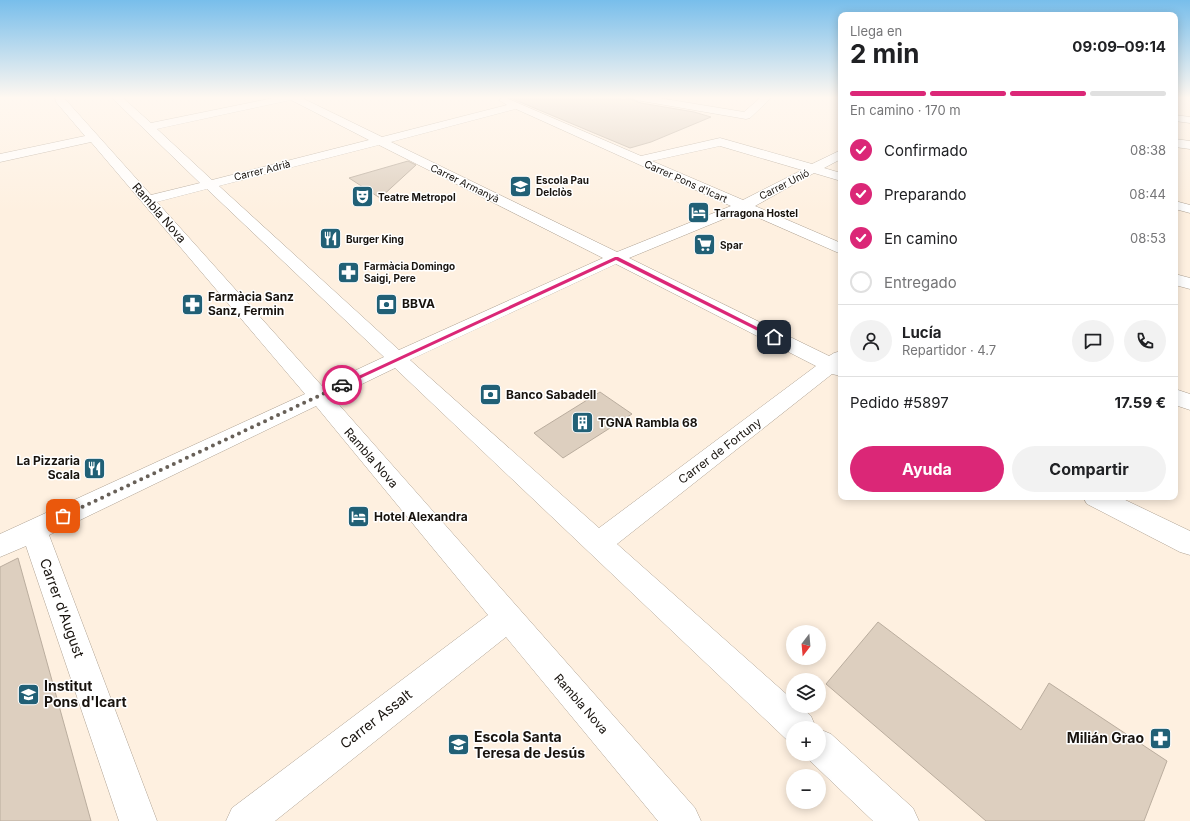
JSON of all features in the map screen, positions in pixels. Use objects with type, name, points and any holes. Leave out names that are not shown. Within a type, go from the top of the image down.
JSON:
[{"type":"street","name":"Rambla Nova","points":[[92,135],[319,396],[682,821]]},
{"type":"street","points":[[157,135],[791,721]]},
{"type":"street","name":"Carrer Armanyà","points":[[370,135],[616,258],[838,364]]},
{"type":"street","name":"Carrer Adrià","points":[[148,200],[399,135]]},
{"type":"street","name":"Carrer Pons d'Icart","points":[[583,135],[838,248]]},
{"type":"street","points":[[0,158],[94,138]]},
{"type":"street","points":[[639,160],[720,142],[838,176]]},
{"type":"street","points":[[1178,143],[1190,145]]},
{"type":"street","name":"Carrer Unió","points":[[0,546],[616,258],[743,206],[838,156]]},
{"type":"street","points":[[1178,206],[1190,209]]},
{"type":"street","points":[[1178,280],[1190,284]]},
{"type":"street","name":"Carrer de Fortuny","points":[[598,544],[838,364]]},
{"type":"street","points":[[1178,397],[1190,403]]},
{"type":"street","points":[[1102,500],[1190,544]]},
{"type":"street","name":"Carrer d'August","points":[[34,530],[138,821]]},
{"type":"street","name":"Carrer Assalt","points":[[245,821],[508,617]]},
{"type":"street","points":[[826,752],[900,821]]},
{"type":"building","points":[[600,135],[667,135],[651,142],[630,148]]},
{"type":"building","points":[[408,161],[416,165],[380,198],[349,178]]},
{"type":"building","name":"TGNA Rambla 68","points":[[600,392],[632,414],[563,458],[534,433]]},
{"type":"building","name":"Institut Pons d'Icart","points":[[18,558],[91,821],[0,821],[0,567]]},
{"type":"building","points":[[878,622],[1021,730],[1049,683],[1167,761],[1144,821],[986,821],[826,684]]},
{"type":"way so far","points":[[63,516],[342,385]]},
{"type":"place","name":"Escola Pau Delclòs","points":[[521,186]]},
{"type":"place","name":"Teatre Metropol","points":[[363,197]]},
{"type":"place","name":"Tarragona Hostel","points":[[699,213]]},
{"type":"place","name":"Burger King","points":[[331,239]]},
{"type":"place","name":"Spar","points":[[705,245]]},
{"type":"place","name":"Farmàcia Domingo Saigi, Pere","points":[[349,272]]},
{"type":"place","name":"Farmàcia Sanz Sanz, Fermin","points":[[192,304]]},
{"type":"place","name":"BBVA","points":[[387,304]]},
{"type":"place","name":"Banco Sabadell","points":[[490,395]]},
{"type":"place","name":"TGNA Rambla 68","points":[[583,423]]},
{"type":"place","name":"La Pizzaria Scala","points":[[95,468]]},
{"type":"place","name":"Hotel Alexandra","points":[[358,517]]},
{"type":"place","name":"Institut Pons d'Icart","points":[[28,694]]},
{"type":"place","name":"Milián Grao","points":[[1160,738]]},
{"type":"place","name":"Escola Santa Teresa de Jesús","points":[[458,745]]},
{"type":"route","points":[[342,385],[616,258],[774,337]]}]
